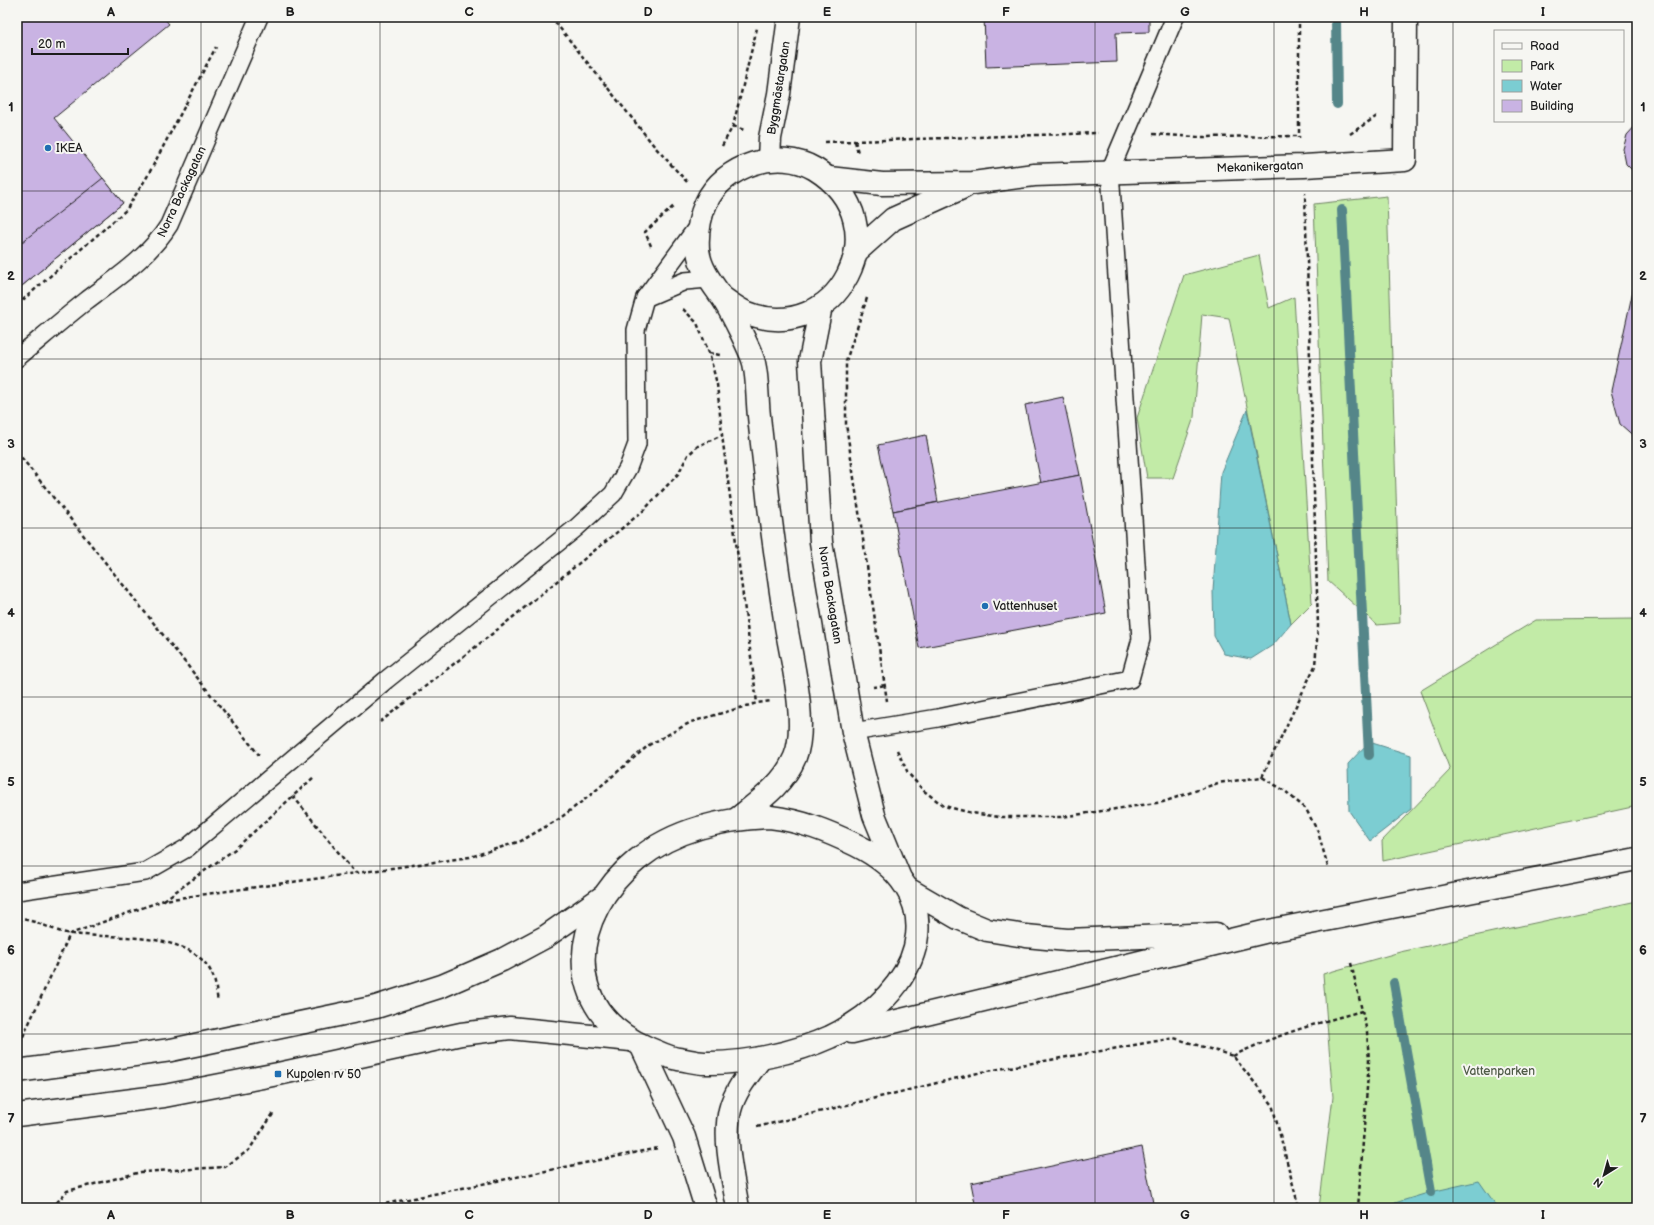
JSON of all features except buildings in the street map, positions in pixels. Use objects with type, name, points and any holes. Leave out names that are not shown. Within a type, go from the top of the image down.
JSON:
[{"type":"main road","name":"Byggmästargatan","points":[[769,160],[770,138],[779,94],[790,17]]},
{"type":"main road","name":"Mekanikergatan","points":[[829,178],[882,184],[972,184],[1034,175],[1110,171],[1304,166],[1405,160],[1406,17]]},
{"type":"main road","points":[[723,298],[745,312],[771,319],[796,317],[821,306],[838,292],[850,273],[856,252],[856,224],[846,199],[829,178],[811,166],[790,160],[769,160],[744,166],[722,181],[706,201],[698,226],[698,253],[708,279],[723,298],[754,362],[775,553],[797,698],[800,735],[795,757],[780,781],[767,795],[737,818]]},
{"type":"main road","name":"Mekanikergatan","points":[[856,252],[893,219],[972,184]]},
{"type":"main road","name":"Norra Backagatan","points":[[821,306],[810,361],[821,542],[853,732],[874,815],[914,905],[917,933],[914,955],[907,970],[897,985],[869,1014],[831,1037]]},
{"type":"main road","points":[[17,1071],[171,1050],[376,1007],[442,986],[502,960],[545,937],[601,898],[637,860],[653,849],[683,832],[737,818],[770,817],[794,820],[820,829],[873,854],[887,863],[903,883],[958,918],[988,930],[1067,940],[1264,932]]},
{"type":"main road","points":[[601,898],[591,920],[586,939],[584,956],[586,979],[595,1006],[618,1031],[637,1043],[672,1058],[703,1063],[761,1058],[831,1037],[1264,932],[1637,859]]},
{"type":"main road","points":[[17,1115],[164,1096],[278,1074],[461,1034],[510,1028],[637,1043]]},
{"type":"main road","points":[[637,1043],[684,1137],[706,1208]]},
{"type":"main road","points":[[738,1208],[729,1154],[728,1126],[730,1110],[740,1086],[761,1058]]},
{"type":"lane","name":"Norra Backagatan","points":[[17,358],[112,283],[158,242],[169,225],[259,17]]},
{"type":"lane","points":[[853,732],[1130,678],[1141,639],[1110,171],[1175,17]]},
{"type":"lane","points":[[17,891],[146,872],[188,848],[274,773],[386,680],[576,528],[613,494],[628,468],[637,444],[636,330],[645,298],[698,226]]},
{"type":"lane","points":[[645,298],[685,281],[708,279]]},
{"type":"path","points":[[551,17],[655,147],[688,184]]},
{"type":"path","points":[[1262,777],[1315,666],[1318,626],[1304,166],[1299,136],[1299,17]]},
{"type":"path","points":[[17,305],[126,210],[147,177],[218,44]]},
{"type":"path","points":[[856,141],[866,181]]},
{"type":"path","points":[[870,294],[846,361],[846,424],[886,686],[889,726],[897,751],[908,773],[924,791],[944,806],[972,813],[999,817],[1062,817],[1155,803],[1218,783],[1262,777],[1284,791],[1306,809],[1318,832],[1328,868]]},
{"type":"path","points":[[17,452],[355,874]]},
{"type":"path","points":[[846,690],[886,686]]},
{"type":"path","points":[[20,1043],[70,934],[164,900],[470,857],[521,841],[559,819],[588,797],[649,745],[691,722],[757,703],[797,698]]},
{"type":"path","points":[[164,900],[234,849],[294,796]]},
{"type":"path","points":[[17,919],[27,919],[70,934],[169,942],[198,955],[212,974],[218,1001]]},
{"type":"path","points":[[1351,963],[1362,1011],[1369,1062],[1358,1208]]},
{"type":"path","points":[[1233,1056],[1262,1041],[1296,1029],[1362,1011]]},
{"type":"path","points":[[750,1129],[982,1072],[1174,1038],[1233,1056],[1272,1104],[1299,1208]]},
{"type":"path","points":[[52,1208],[67,1191],[141,1172],[225,1167],[249,1150],[273,1114]]},
{"type":"path","points":[[365,1208],[666,1147]]},
{"type":"green space","points":[[1387,196],[1400,623],[1377,625],[1328,581],[1314,204]]},
{"type":"green space","points":[[1259,255],[1269,308],[1294,297],[1312,603],[1291,624],[1229,318],[1202,314],[1194,417],[1173,478],[1147,478],[1137,418],[1184,275]]},
{"type":"green space","points":[[1637,619],[1637,806],[1383,861],[1382,841],[1450,770],[1420,691],[1536,620]]},
{"type":"green space","name":"Vattenparken","points":[[1637,901],[1637,1208],[1319,1208],[1333,1097],[1323,974],[1400,952]]},
{"type":"water","points":[[1247,410],[1291,624],[1273,645],[1251,659],[1224,654],[1214,636],[1213,591],[1221,472]]},
{"type":"water","points":[[1369,742],[1411,755],[1411,809],[1370,841],[1349,811],[1348,764]]},
{"type":"water","points":[[1479,1181],[1498,1208],[1384,1208],[1385,1206],[1431,1192]]},
{"type":"waterway","points":[[1336,17],[1337,104]]},
{"type":"waterway","points":[[1342,210],[1369,755]]},
{"type":"waterway","points":[[1394,983],[1431,1192]]},
{"type":"place","name":"IKEA","points":[[48,148]]},
{"type":"place","name":"Vattenhuset","points":[[985,606]]},
{"type":"place","name":"Kupolen rv 50","points":[[278,1074]]}]
